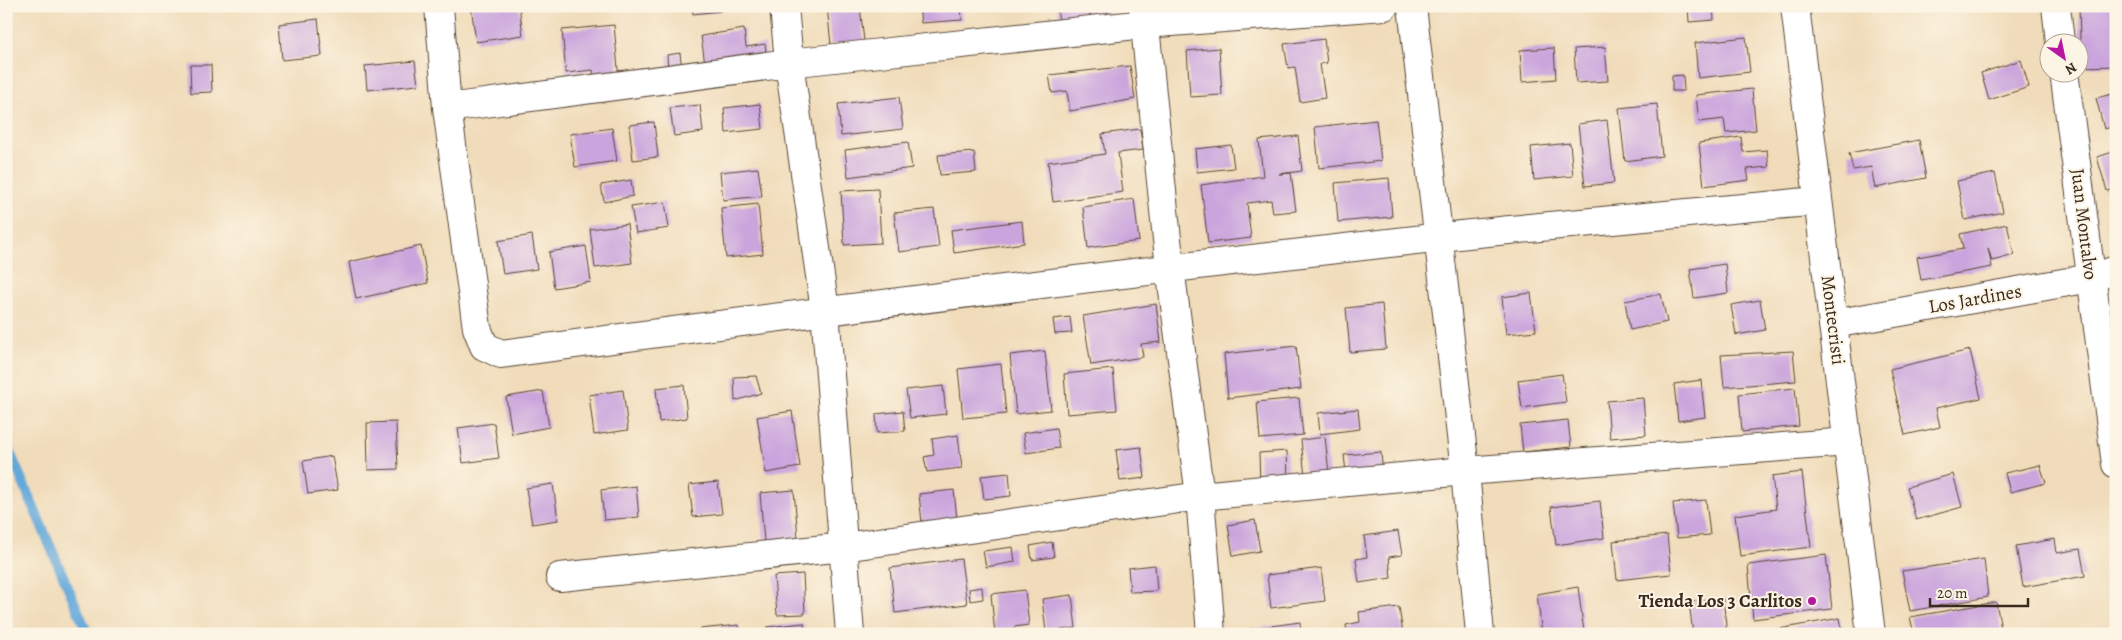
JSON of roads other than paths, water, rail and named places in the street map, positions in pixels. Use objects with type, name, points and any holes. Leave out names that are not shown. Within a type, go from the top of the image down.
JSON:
[{"type":"street","points":[[439,6],[447,108],[477,328],[484,346],[501,354],[825,310],[1170,268],[1437,238],[1818,201]]},
{"type":"street","points":[[784,6],[789,63],[825,310],[850,634]]},
{"type":"street","points":[[447,108],[1144,15],[1384,6]]},
{"type":"street","points":[[1412,6],[1465,471],[1480,634]]},
{"type":"street","name":"Montecristi","points":[[1795,6],[1871,634]]},
{"type":"street","points":[[2056,6],[2059,32]]},
{"type":"street","points":[[1144,15],[1170,268],[1200,496],[1212,634]]},
{"type":"street","name":"Juan Montalvo","points":[[2066,82],[2103,274],[2116,464]]},
{"type":"street","name":"Los Jardines","points":[[1833,324],[2103,274]]},
{"type":"street","points":[[560,577],[844,547],[1200,496],[1465,471],[1848,442]]},
{"type":"waterway","points":[[6,443],[88,634]]},
{"type":"place","name":"Tienda Los 3 Carlitos","points":[[1812,601]]}]
